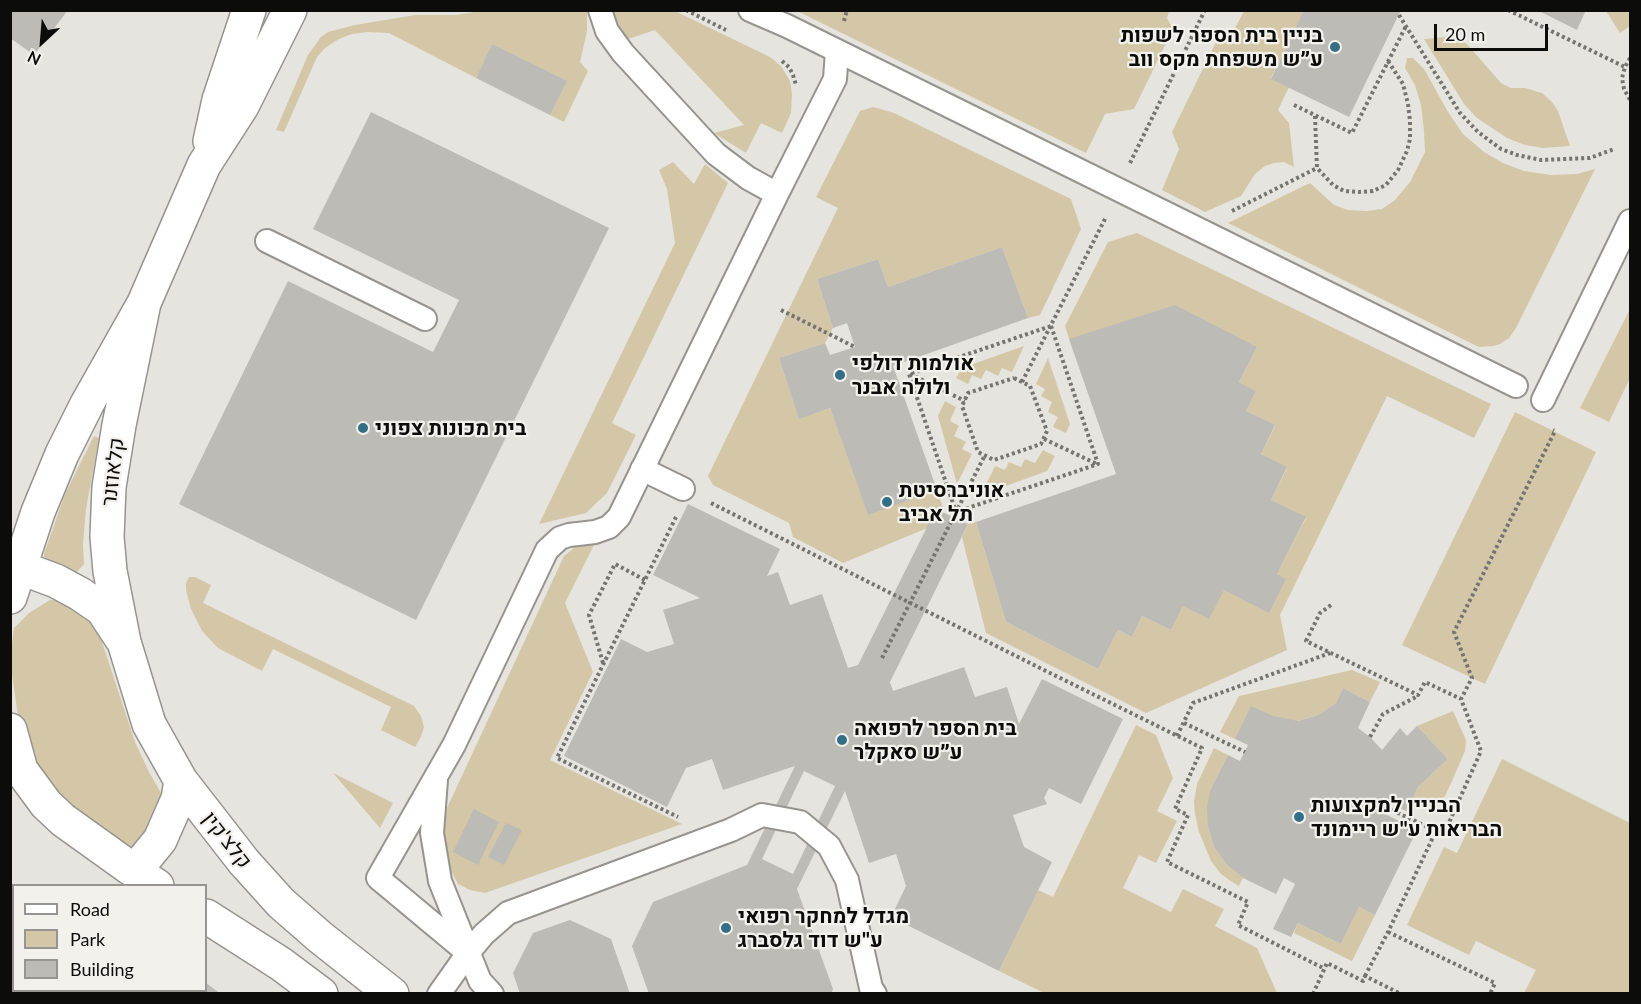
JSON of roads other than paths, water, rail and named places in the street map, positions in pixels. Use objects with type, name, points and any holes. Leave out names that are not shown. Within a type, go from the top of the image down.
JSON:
[{"type":"street","name":"קלאוזנר","points":[[204,165],[219,100],[249,10]]},
{"type":"street","name":"קלאוזנר","points":[[13,580],[62,454],[87,404],[144,303],[204,165],[242,106],[290,10]]},
{"type":"street","name":"קלאוזנר","points":[[124,642],[110,571],[109,488],[119,425],[144,303]]},
{"type":"street","points":[[13,580],[32,572],[56,581],[80,594],[102,609],[124,642]]},
{"type":"street","name":"קלצ'קין","points":[[124,642],[149,724],[181,781],[244,862],[281,903],[320,937],[392,993]]},
{"type":"street","points":[[10,730],[21,770],[46,804],[63,820],[155,884]]},
{"type":"street","points":[[130,868],[142,862],[160,840],[178,799],[181,781]]},
{"type":"street","points":[[207,917],[281,964],[321,993]]},
{"type":"lane","points":[[600,10],[607,30],[623,53],[716,154],[748,178],[777,194]]},
{"type":"lane","points":[[750,10],[787,26],[1516,386]]},
{"type":"lane","points":[[468,953],[378,878],[453,745],[547,550],[560,538],[595,532],[609,527],[619,517],[835,79],[837,51]]},
{"type":"lane","points":[[1543,400],[1630,221]]},
{"type":"lane","points":[[267,241],[425,319]]},
{"type":"lane","points":[[642,469],[686,491]]},
{"type":"lane","points":[[436,777],[432,832],[440,881],[480,981],[492,993]]},
{"type":"lane","points":[[439,993],[484,934],[508,913],[731,830],[762,815],[800,822],[829,846],[847,880],[875,993]]},
{"type":"place","name":"בניין בית הספר לשפות ע״ש משפחת מקס ווב","points":[[1335,47]]},
{"type":"place","name":"אולמות דולפי ולולה אבנר","points":[[840,375]]},
{"type":"place","name":"בית מכונות צפוני","points":[[363,428]]},
{"type":"place","name":"אוניברסיטת תל אביב","points":[[887,502]]},
{"type":"place","name":"בית הספר לרפואה ע״ש סאקלר","points":[[842,740]]},
{"type":"place","name":"הבניין למקצועות הבריאות ע\"ש ריימונד","points":[[1299,817]]},
{"type":"place","name":"מגדל למחקר רפואי ע\"ש דוד גלסברג","points":[[726,928]]}]
